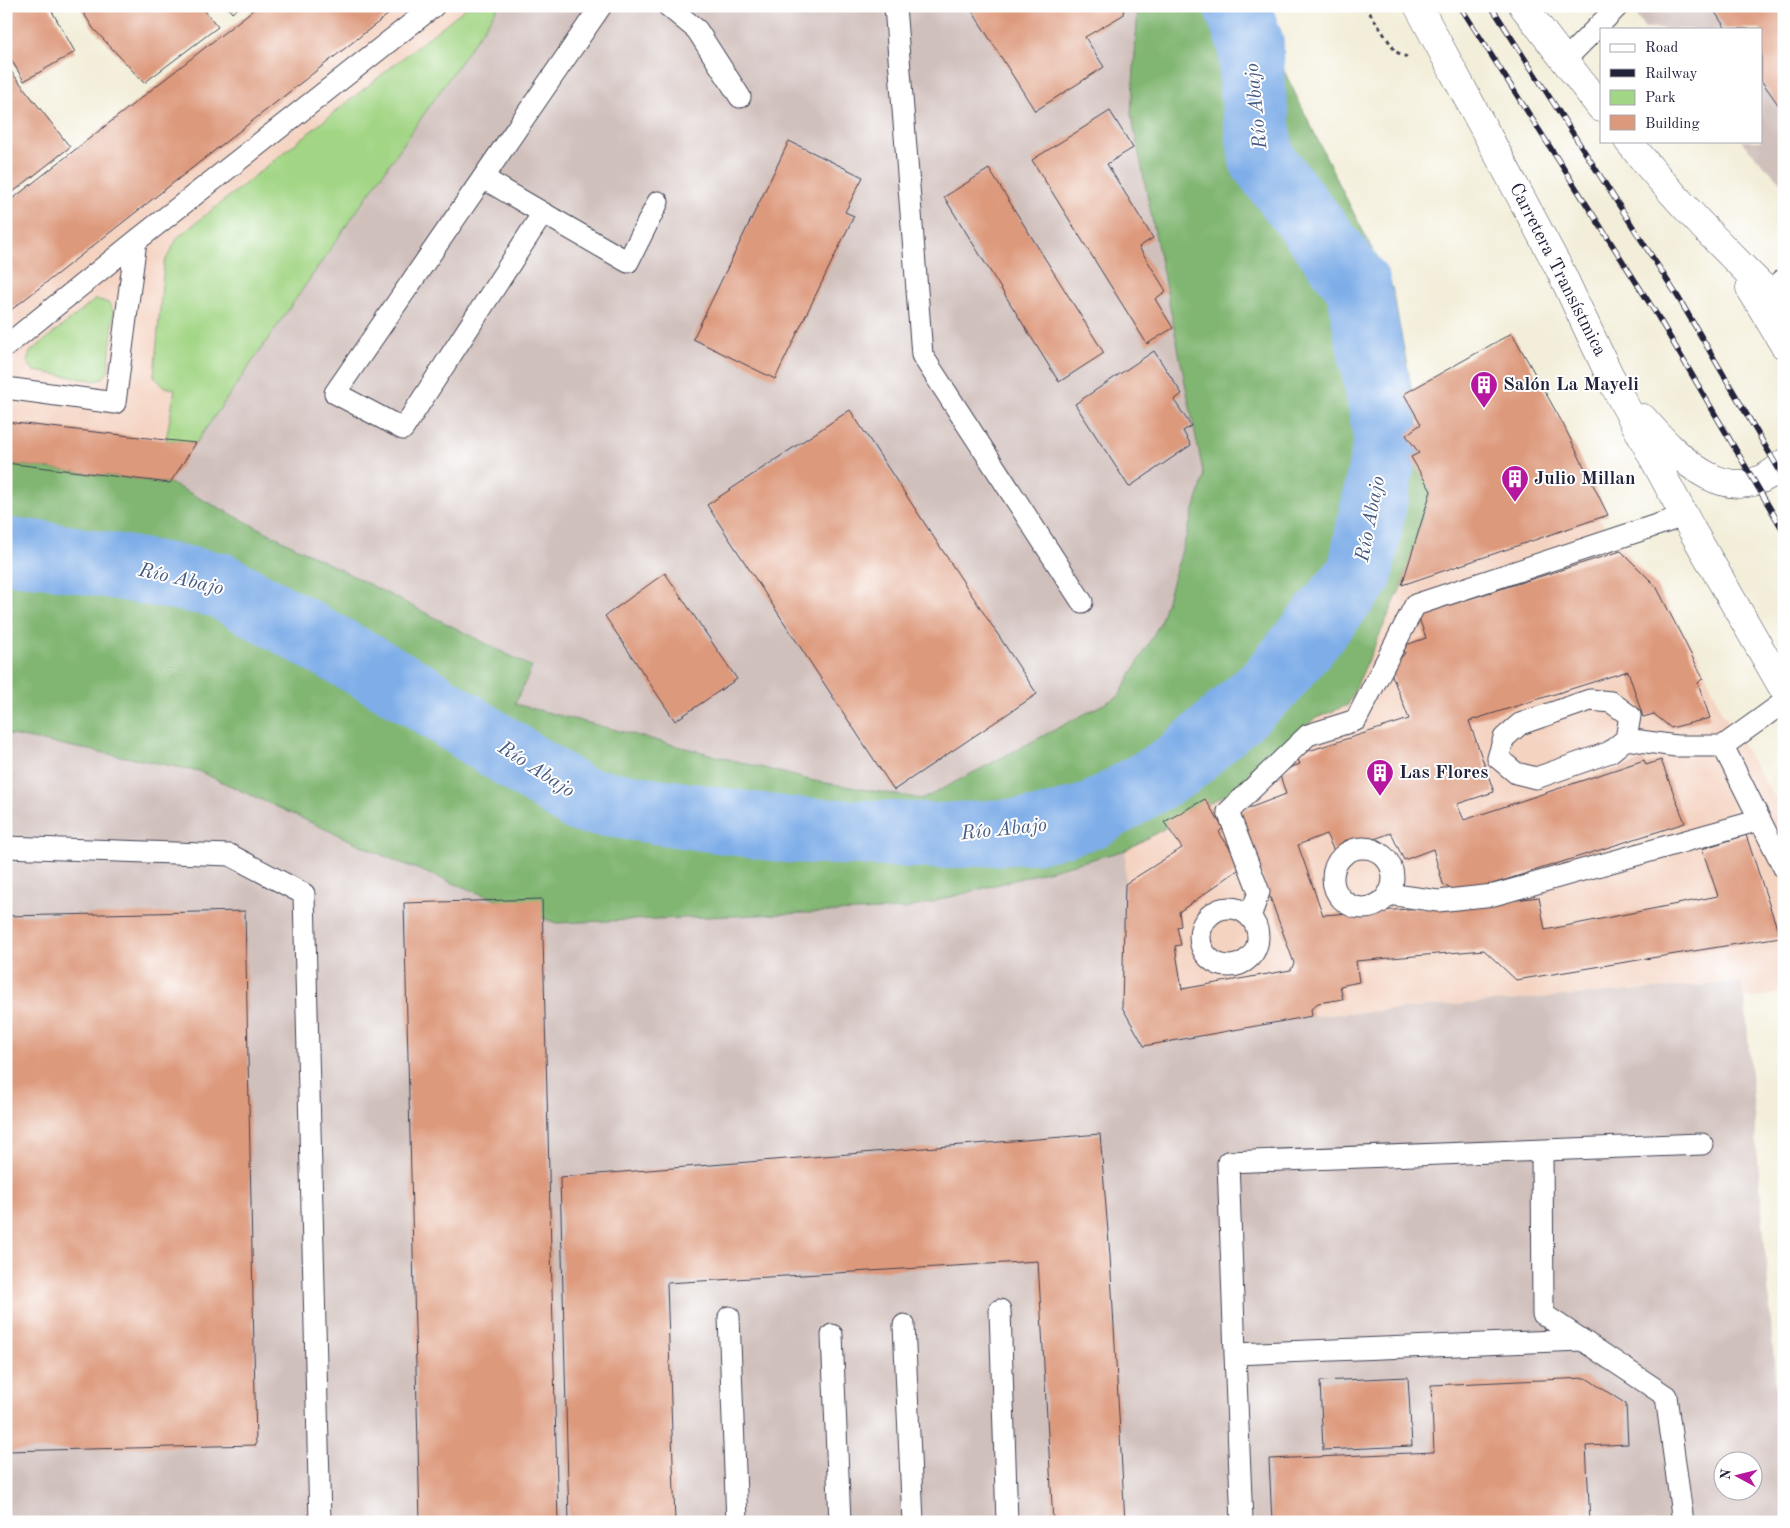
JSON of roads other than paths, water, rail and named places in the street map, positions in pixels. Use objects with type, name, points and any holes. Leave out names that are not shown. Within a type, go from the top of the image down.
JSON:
[{"type":"main road","name":"Carretera Transístmica","points":[[1418,6],[1560,270],[1615,387],[1684,516],[1784,690]]},
{"type":"main road","points":[[1523,6],[1600,107]]},
{"type":"main road","points":[[1629,142],[1654,173],[1731,256],[1779,293]]},
{"type":"main road","points":[[1731,256],[1784,345]]},
{"type":"main road","points":[[1615,387],[1660,438],[1687,462],[1704,474],[1724,483],[1742,484],[1758,481],[1784,463]]},
{"type":"lane","points":[[6,346],[434,6]]},
{"type":"lane","points":[[543,212],[403,429],[335,393],[601,6]]},
{"type":"lane","points":[[668,6],[697,30],[740,97]]},
{"type":"lane","points":[[894,6],[922,355],[1082,602]]},
{"type":"lane","points":[[1564,61],[1618,6]]},
{"type":"lane","points":[[484,178],[628,262],[658,202]]},
{"type":"lane","points":[[6,388],[115,403],[136,242]]},
{"type":"lane","points":[[1250,917],[1259,892],[1228,812],[1308,735],[1356,720],[1415,605],[1684,516]]},
{"type":"lane","points":[[1626,739],[1630,716],[1610,702],[1590,700],[1520,724],[1504,738],[1498,758],[1516,773],[1536,778],[1610,752],[1626,739],[1676,746],[1723,746],[1784,702]]},
{"type":"lane","points":[[1723,746],[1784,868]]},
{"type":"lane","points":[[1388,894],[1438,901],[1494,895],[1760,820]]},
{"type":"lane","points":[[6,847],[230,855],[304,894],[320,1522]]},
{"type":"lane","points":[[1242,1522],[1228,1162],[1702,1144]]},
{"type":"lane","points":[[1542,1151],[1543,1314],[1666,1396],[1683,1522]]},
{"type":"lane","points":[[1000,1310],[1007,1522]]},
{"type":"lane","points":[[729,1317],[737,1522]]},
{"type":"lane","points":[[904,1324],[913,1522]]},
{"type":"lane","points":[[832,1335],[840,1522]]},
{"type":"lane","points":[[1235,1354],[1582,1340]]},
{"type":"waterway","name":"Río Abajo","points":[[6,551],[44,554],[220,585],[415,693],[581,800],[788,830],[942,836],[1041,830],[1094,815],[1179,765],[1272,682],[1360,574],[1387,438],[1358,285],[1262,160],[1252,88],[1251,44],[1237,6]]},
{"type":"railway","points":[[1460,6],[1657,315],[1784,532]]},
{"type":"railway","points":[[1491,6],[1678,297],[1784,478]]},
{"type":"place","name":"Salón La Mayeli","points":[[1484,409]]},
{"type":"place","name":"Julio Millan","points":[[1515,503]]},
{"type":"place","name":"Las Flores","points":[[1380,797]]}]
